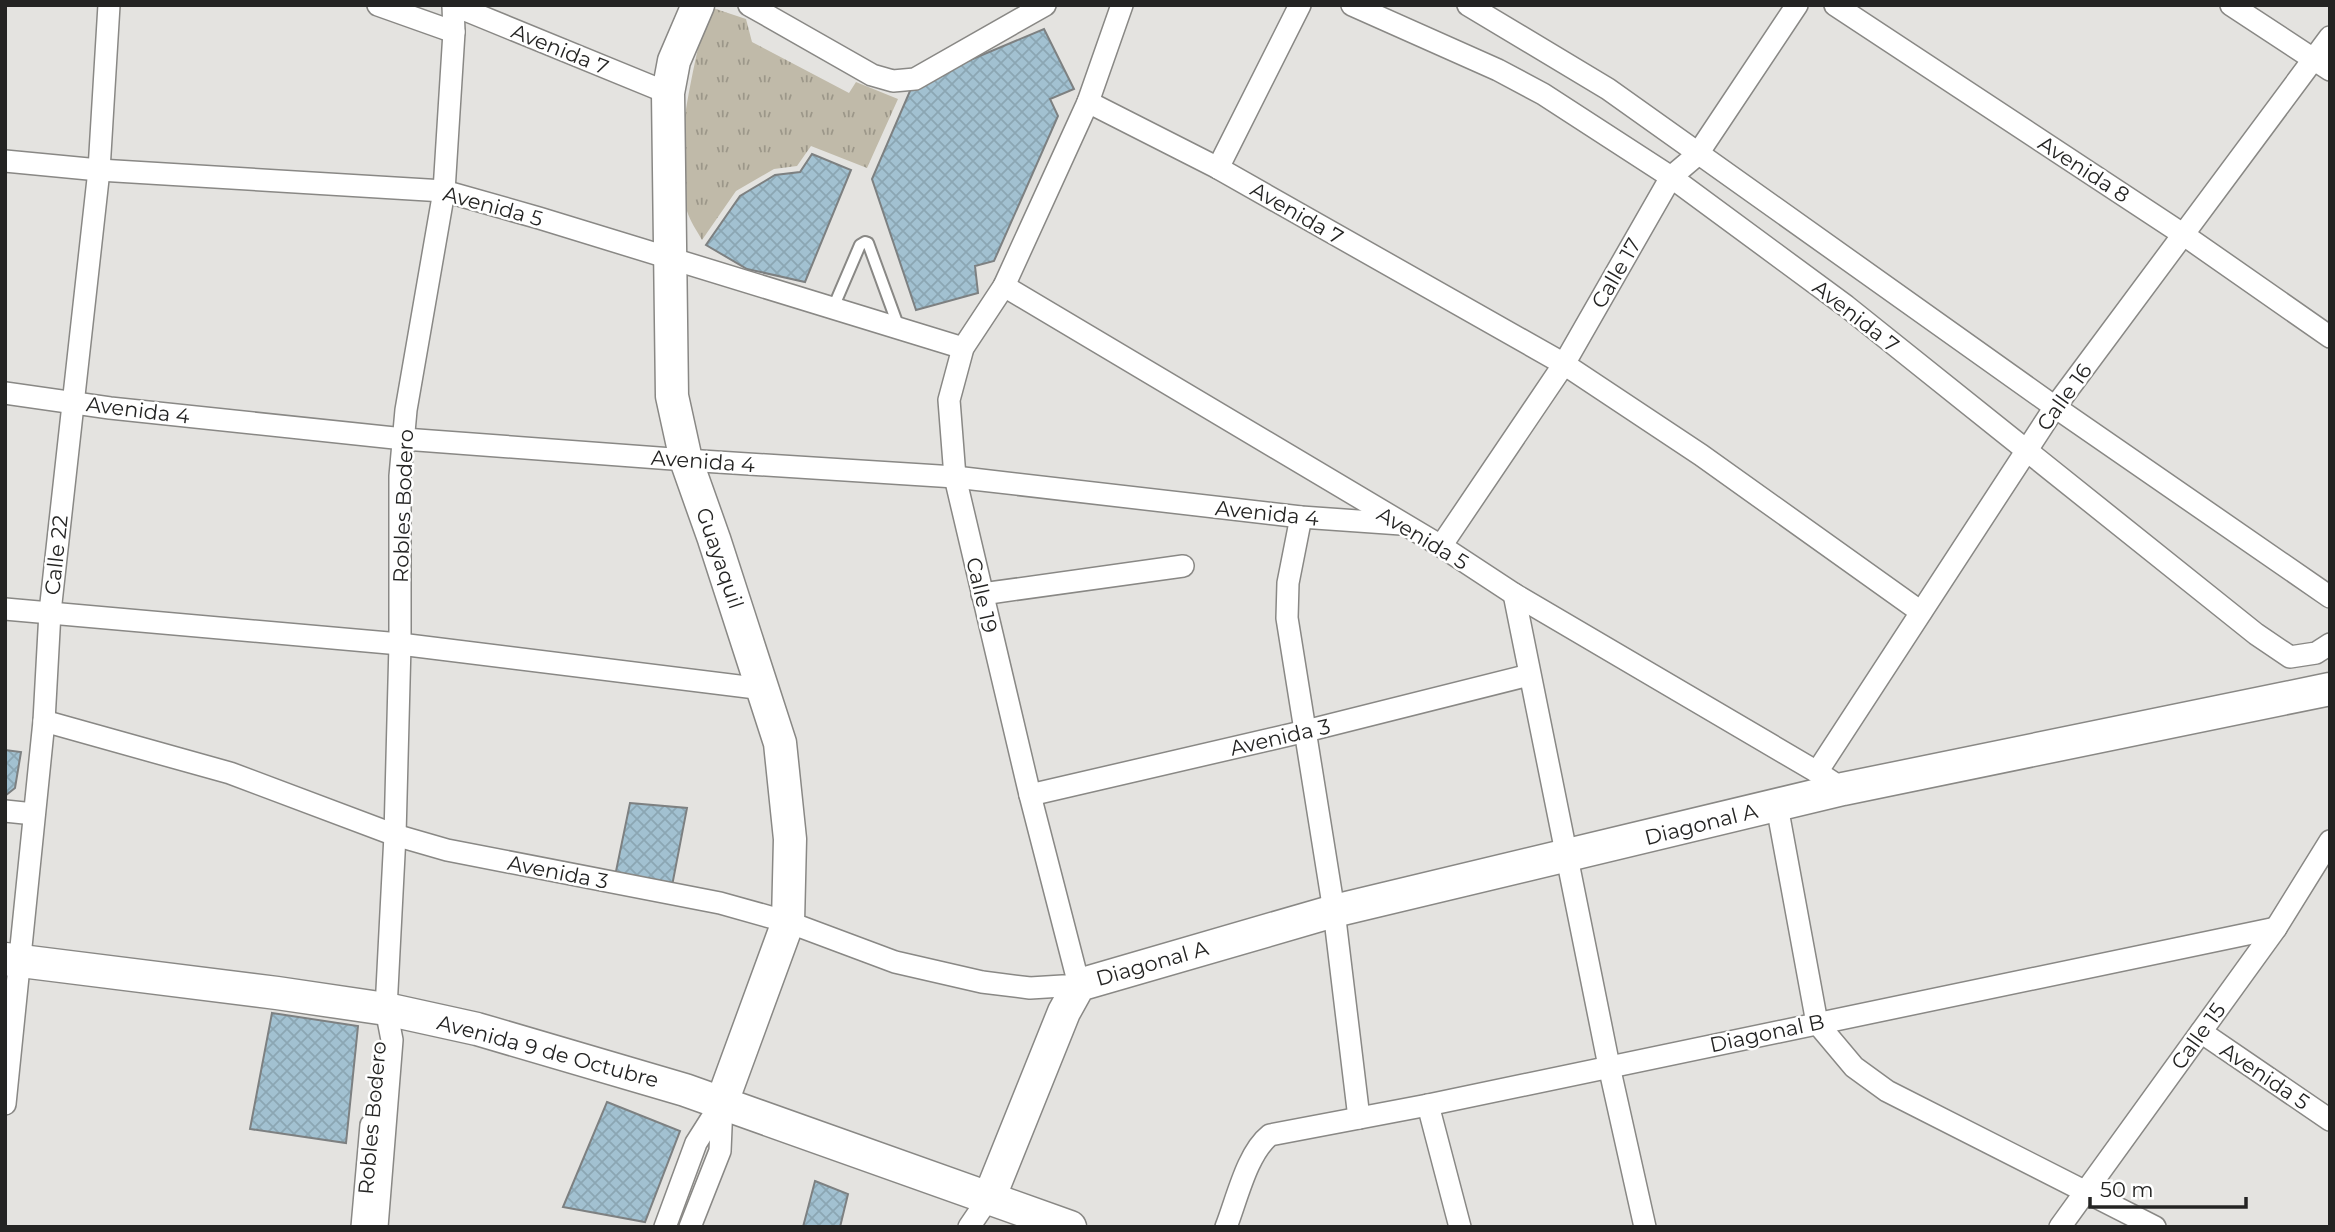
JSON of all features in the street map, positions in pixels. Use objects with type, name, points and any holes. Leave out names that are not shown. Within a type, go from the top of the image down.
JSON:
[{"type":"street","name":"Calle 22","points":[[5,1104],[12,959],[34,814],[44,721],[50,612],[99,170],[109,5]]},
{"type":"street","points":[[378,5],[454,32]]},
{"type":"street","name":"Robles Bodero","points":[[362,1227],[378,1038],[386,1009],[395,835],[400,644],[400,475],[406,410],[444,191],[454,32],[453,5]]},
{"type":"street","name":"Avenida 7","points":[[453,5],[668,93]]},
{"type":"street","name":"Guayaquil","points":[[665,1227],[696,1143],[722,1102],[788,922],[790,839],[780,743],[686,460],[672,396],[668,93],[674,61],[698,5]]},
{"type":"street","points":[[749,5],[872,75],[893,81],[915,79],[1045,5]]},
{"type":"street","name":"Calle 19","points":[[1079,985],[1030,795],[955,477],[948,400],[963,348],[1004,286],[1088,102],[1122,5]]},
{"type":"street","points":[[1218,168],[1300,5]]},
{"type":"street","name":"Avenida 7","points":[[1352,5],[1498,70],[1543,94],[1671,177],[1846,306],[2256,634],[2290,657]]},
{"type":"street","name":"Avenida 7","points":[[1468,5],[1608,89],[2055,407],[2330,597]]},
{"type":"street","name":"Calle 17","points":[[1441,546],[1564,365],[1671,177],[1698,155],[1797,5]]},
{"type":"street","name":"Avenida 8","points":[[1835,5],[2184,235],[2330,337]]},
{"type":"street","points":[[2231,5],[2322,65]]},
{"type":"street","name":"Calle 16","points":[[1830,780],[1921,611],[2026,450],[2184,235],[2322,65],[2330,37]]},
{"type":"street","name":"Avenida 7","points":[[1088,102],[1218,168],[1564,365],[1701,455],[1921,611]]},
{"type":"street","name":"Avenida 5","points":[[5,161],[99,170],[444,191],[963,348]]},
{"type":"street","name":"Avenida 5","points":[[1004,286],[1441,546],[1514,594],[1830,780]]},
{"type":"street","name":"Avenida 4","points":[[5,393],[110,408],[404,439],[955,477],[1301,517],[1401,524]]},
{"type":"street","points":[[1301,517],[1288,583],[1287,618],[1334,911],[1359,1118]]},
{"type":"street","points":[[982,594],[1183,566]]},
{"type":"street","points":[[1514,594],[1609,1066],[1645,1227]]},
{"type":"street","points":[[5,609],[400,644],[764,689]]},
{"type":"street","points":[[2318,692],[2290,657],[2316,653],[2330,644]]},
{"type":"street","name":"Avenida 3","points":[[1030,795],[1306,731],[1530,675]]},
{"type":"street","name":"Diagonal A","points":[[1079,985],[1334,911],[1777,806],[1830,780],[2318,692]]},
{"type":"street","name":"Avenida 3","points":[[44,721],[230,774],[395,835],[447,850],[720,903],[788,922],[895,962],[982,982],[1030,988],[1079,985]]},
{"type":"street","points":[[1777,806],[1817,1023],[1854,1067],[1887,1091],[2155,1227]]},
{"type":"street","points":[[5,811],[34,814]]},
{"type":"street","name":"Calle 15","points":[[2060,1227],[2327,853]]},
{"type":"street","name":"Diagonal B","points":[[1226,1227],[1253,1156],[1260,1143],[1270,1135],[1428,1105],[2276,928]]},
{"type":"street","name":"Avenida 9 de Octubre","points":[[12,959],[386,1009],[477,1029],[722,1102],[1070,1227]]},
{"type":"street","points":[[969,1227],[993,1201],[1064,1013],[1079,985]]},
{"type":"street","name":"Robles Bodero","points":[[377,1227],[392,1040],[386,1009]]},
{"type":"street","name":"Avenida 5","points":[[2201,1032],[2330,1120]]},
{"type":"street","name":"Guayaquil","points":[[690,1227],[720,1151],[722,1102]]},
{"type":"street","points":[[1428,1105],[1460,1227]]},
{"type":"lane","points":[[833,308],[860,245],[865,242],[868,243],[899,328]]},
{"type":"green space","points":[[707,6],[746,19],[752,42],[849,93],[856,82],[898,99],[867,168],[811,146],[797,166],[774,169],[736,191],[702,240],[687,211],[682,188],[681,163],[686,109]]},
{"type":"building","points":[[1044,29],[1074,89],[1050,99],[1058,116],[994,261],[975,266],[978,293],[916,310],[872,179],[913,84]]},
{"type":"building","points":[[812,154],[851,170],[805,282],[747,269],[706,245],[740,196],[775,175],[800,172]]},
{"type":"building","points":[[5,750],[21,752],[15,788],[5,796]]},
{"type":"building","points":[[630,803],[687,808],[672,886],[614,881]]},
{"type":"building","points":[[272,1013],[358,1026],[346,1143],[250,1129]]},
{"type":"building","points":[[607,1102],[680,1131],[645,1222],[563,1207]]},
{"type":"building","points":[[815,1181],[848,1194],[840,1227],[803,1227]]}]
